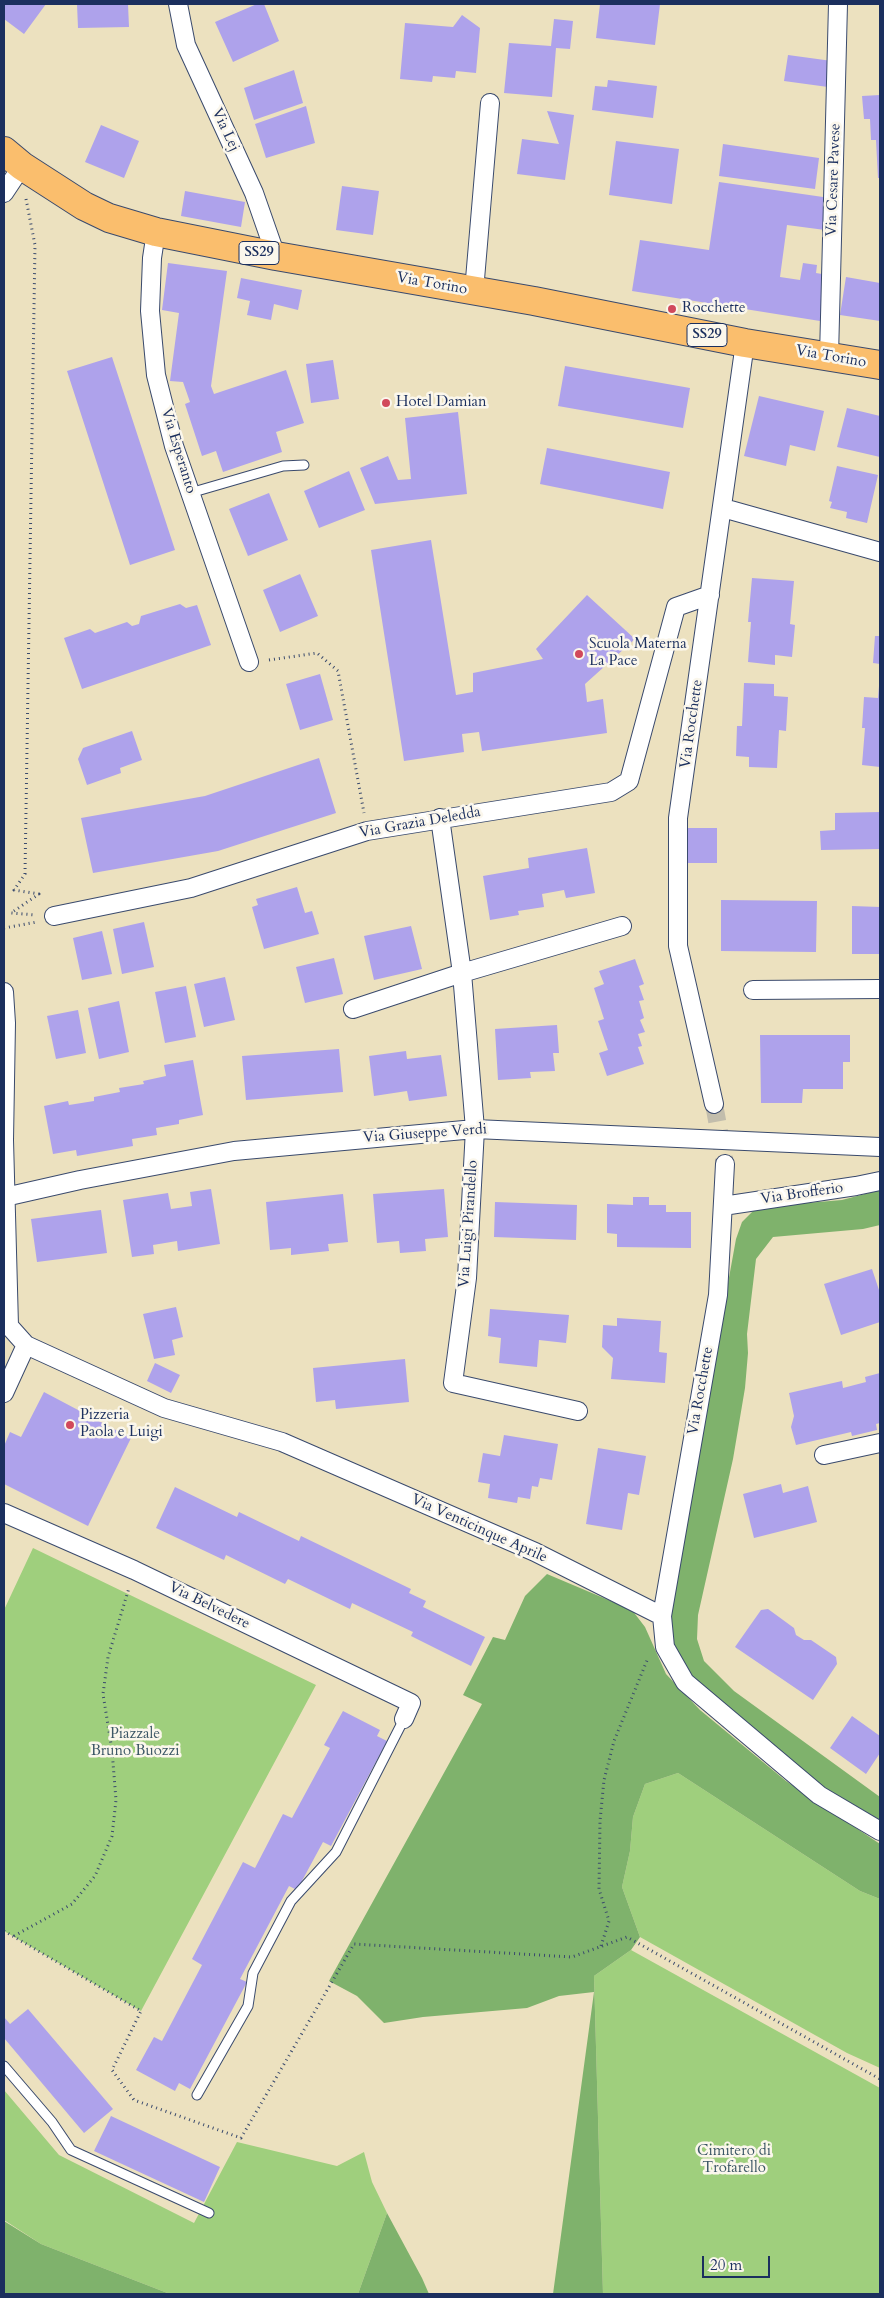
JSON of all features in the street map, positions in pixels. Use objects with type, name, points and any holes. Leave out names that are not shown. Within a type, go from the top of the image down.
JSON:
[{"type":"main road","name":"Via Torino","points":[[9,174],[109,218],[156,232],[745,343],[880,365]]},
{"type":"street","name":"Via Lej","points":[[178,4],[186,45],[254,192],[276,256]]},
{"type":"street","name":"Via Cesare Pavese","points":[[829,356],[838,4]]},
{"type":"street","points":[[474,291],[490,103]]},
{"type":"street","name":"Via Esperanto","points":[[156,232],[152,258],[150,311],[156,375],[174,446],[249,662]]},
{"type":"street","name":"Via Rocchette","points":[[714,1104],[678,946],[678,818],[745,343]]},
{"type":"street","points":[[723,508],[880,552]]},
{"type":"street","name":"Via Grazia Deledda","points":[[54,916],[191,888],[367,831],[611,792],[629,781],[676,608],[710,595]]},
{"type":"street","name":"Via Luigi Pirandello","points":[[440,818],[462,973],[475,1128],[467,1278],[453,1383],[578,1411]]},
{"type":"street","points":[[353,1009],[462,973],[622,926]]},
{"type":"street","points":[[753,990],[880,989]]},
{"type":"street","points":[[4,992],[6,1325]]},
{"type":"street","name":"Via Giuseppe Verdi","points":[[5,1197],[80,1180],[234,1151],[475,1128],[880,1147]]},
{"type":"street","name":"Via Rocchette","points":[[662,1616],[718,1295],[726,1164]]},
{"type":"street","name":"Via Brofferio","points":[[723,1206],[880,1181]]},
{"type":"street","name":"Via Venticinque Aprile","points":[[6,1325],[26,1345],[164,1408],[282,1442],[535,1552],[662,1616]]},
{"type":"street","points":[[4,1393],[26,1345]]},
{"type":"street","points":[[824,1455],[880,1443]]},
{"type":"street","name":"Via Belvedere","points":[[4,1513],[134,1570],[411,1703],[404,1719]]},
{"type":"street","points":[[662,1616],[664,1647],[685,1682],[819,1795],[880,1831]]},
{"type":"lane","points":[[190,493],[284,466],[304,465]]},
{"type":"lane","points":[[197,2095],[248,2006],[253,1973],[291,1901],[336,1852],[404,1719]]},
{"type":"lane","points":[[4,2066],[52,2122],[71,2150],[209,2213]]},
{"type":"path","points":[[9,174],[27,199],[35,245],[26,874],[14,890],[39,894],[11,913],[54,916]]},
{"type":"path","points":[[249,662],[317,653],[338,671],[367,831]]},
{"type":"path","points":[[4,928],[39,922],[54,916]]},
{"type":"path","points":[[13,1936],[72,1904],[95,1876],[112,1836],[116,1800],[112,1750],[103,1694],[108,1657],[134,1570]]},
{"type":"path","points":[[601,1947],[609,1921],[599,1889],[600,1820],[604,1780],[614,1741],[640,1681],[649,1654]]},
{"type":"path","points":[[4,1931],[141,2011],[112,2070],[134,2100],[241,2138],[354,1944],[572,1957],[627,1937],[880,2079]]},
{"type":"green space","points":[[880,1190],[880,1225],[863,1229],[773,1237],[756,1259],[747,1334],[748,1353],[745,1388],[733,1459],[698,1615],[697,1639],[704,1661],[734,1691],[880,1797],[880,1820],[822,1786],[728,1712],[692,1680],[672,1643],[670,1603],[736,1239],[742,1222],[754,1210],[771,1206],[842,1200]]},
{"type":"green space","name":"Piazzale Bruno Buozzi","points":[[33,1548],[316,1685],[141,2011],[4,1931],[4,1610]]},
{"type":"green space","points":[[547,1574],[632,1610],[645,1627],[666,1674],[700,1710],[786,1781],[880,1844],[880,1899],[860,1891],[678,1773],[645,1784],[633,1817],[630,1851],[622,1887],[640,1937],[631,1950],[594,1976],[603,2294],[553,2294],[594,1992],[559,1996],[527,2008],[423,2017],[384,2023],[357,1996],[329,1981],[482,1704],[463,1695],[493,1637],[505,1640],[525,1596]]},
{"type":"green space","points":[[678,1773],[860,1891],[880,1899],[880,2068],[847,2053],[640,1937],[622,1887],[630,1851],[633,1817],[645,1784]]},
{"type":"green space","name":"Cimitero di Trofarello","points":[[631,1950],[880,2088],[880,2294],[603,2294],[594,1976]]},
{"type":"green space","points":[[4,2090],[59,2155],[194,2223],[237,2142],[337,2166],[364,2152],[372,2182],[387,2213],[358,2294],[170,2294],[41,2244],[4,2220]]},
{"type":"green space","points":[[387,2213],[422,2278],[429,2294],[358,2294]]},
{"type":"green space","points":[[4,2221],[41,2244],[170,2294],[4,2294]]},
{"type":"building","points":[[4,4],[46,4],[24,34],[4,19]]},
{"type":"building","points":[[77,4],[128,4],[129,27],[78,28]]},
{"type":"building","points":[[257,4],[264,4],[279,41],[233,62],[215,22]]},
{"type":"building","points":[[600,4],[660,4],[655,45],[596,38]]},
{"type":"building","points":[[462,15],[480,28],[476,73],[456,71],[455,78],[433,76],[432,82],[400,79],[405,23],[453,27]]},
{"type":"building","points":[[554,19],[573,21],[570,49],[556,48],[552,97],[504,93],[509,43],[551,46]]},
{"type":"building","points":[[788,55],[832,61],[828,87],[784,81]]},
{"type":"building","points":[[294,70],[303,103],[254,120],[244,88]]},
{"type":"building","points":[[608,80],[657,86],[653,118],[592,110],[595,86],[607,87]]},
{"type":"building","points":[[880,95],[880,178],[878,178],[876,140],[871,140],[870,119],[864,119],[862,96]]},
{"type":"building","points":[[306,106],[315,143],[266,158],[255,124]]},
{"type":"building","points":[[547,111],[574,115],[565,180],[517,174],[522,139],[559,144]]},
{"type":"building","points":[[101,125],[139,141],[124,178],[85,162]]},
{"type":"building","points":[[616,141],[679,149],[672,204],[609,195]]},
{"type":"building","points":[[723,144],[819,158],[815,189],[719,176]]},
{"type":"building","points":[[719,182],[830,198],[825,230],[787,225],[780,277],[800,280],[803,263],[817,265],[816,273],[828,275],[820,321],[632,291],[640,240],[709,250]]},
{"type":"building","points":[[342,186],[379,191],[373,235],[336,230]]},
{"type":"building","points":[[185,191],[245,202],[241,227],[181,216]]},
{"type":"building","points":[[168,263],[227,271],[211,386],[214,394],[286,370],[304,423],[276,432],[282,452],[223,472],[216,451],[202,456],[185,404],[190,402],[183,382],[170,381],[179,313],[162,310]]},
{"type":"building","points":[[846,277],[880,283],[880,321],[840,315]]},
{"type":"building","points":[[241,278],[302,290],[298,310],[274,304],[271,320],[247,315],[250,301],[237,298]]},
{"type":"building","points":[[112,357],[175,550],[130,565],[67,371]]},
{"type":"building","points":[[333,360],[339,399],[311,403],[306,364]]},
{"type":"building","points":[[565,366],[690,388],[683,428],[558,406]]},
{"type":"building","points":[[759,396],[824,411],[815,451],[790,445],[786,466],[744,456]]},
{"type":"building","points":[[847,408],[880,416],[880,457],[837,447]]},
{"type":"building","points":[[458,412],[467,494],[375,504],[360,468],[388,456],[398,480],[411,479],[405,418]]},
{"type":"building","points":[[547,448],[670,472],[663,509],[540,484]]},
{"type":"building","points":[[837,466],[878,475],[867,523],[846,518],[847,512],[830,508],[832,502],[829,501]]},
{"type":"building","points":[[349,471],[365,510],[319,528],[304,491]]},
{"type":"building","points":[[269,493],[288,540],[248,556],[229,509]]},
{"type":"building","name":"Scuola Materna La Pace","points":[[431,540],[456,695],[473,692],[473,673],[543,659],[536,649],[587,595],[635,639],[585,684],[587,702],[603,699],[607,733],[482,751],[479,732],[462,734],[464,752],[404,761],[371,550]]},
{"type":"building","points":[[300,574],[318,616],[280,632],[263,590]]},
{"type":"building","points":[[752,578],[794,581],[790,624],[795,625],[792,657],[775,655],[775,665],[748,662],[751,622],[748,622]]},
{"type":"building","points":[[180,604],[186,608],[197,605],[211,645],[82,689],[64,638],[90,629],[95,633],[127,622],[132,626],[139,624],[141,616]]},
{"type":"building","points":[[875,636],[880,636],[880,664],[873,663]]},
{"type":"building","points":[[320,674],[333,720],[300,730],[286,684]]},
{"type":"building","points":[[744,683],[774,684],[774,696],[788,697],[786,731],[779,730],[777,768],[749,767],[749,757],[736,756],[737,726],[742,726]]},
{"type":"building","points":[[879,686],[880,767],[862,765],[865,728],[862,728],[864,697],[878,698]]},
{"type":"building","points":[[132,731],[142,760],[120,768],[121,773],[87,785],[78,759],[83,748]]},
{"type":"building","points":[[319,758],[336,813],[218,851],[93,873],[81,818],[205,796]]},
{"type":"building","points":[[880,812],[880,849],[821,850],[820,831],[835,830],[835,813]]},
{"type":"building","points":[[687,828],[717,828],[717,863],[686,863]]},
{"type":"building","points":[[587,848],[595,893],[566,898],[564,890],[542,894],[544,907],[518,911],[519,915],[490,920],[483,876],[529,868],[528,858]]},
{"type":"building","points":[[297,887],[305,913],[312,911],[319,934],[264,949],[252,907],[258,905],[256,899]]},
{"type":"building","points":[[721,900],[817,901],[816,952],[721,951]]},
{"type":"building","points":[[852,906],[880,907],[880,954],[852,954]]},
{"type":"building","points":[[144,922],[154,967],[122,974],[113,929]]},
{"type":"building","points":[[411,926],[422,969],[374,980],[364,936]]},
{"type":"building","points":[[102,931],[112,974],[82,980],[73,938]]},
{"type":"building","points":[[334,958],[343,994],[305,1003],[296,967]]},
{"type":"building","points":[[635,959],[644,984],[639,986],[644,1000],[639,1001],[644,1018],[640,1020],[645,1032],[638,1034],[642,1046],[638,1047],[644,1064],[607,1076],[599,1053],[608,1050],[598,1021],[604,1019],[594,988],[604,984],[599,971]]},
{"type":"building","points":[[225,977],[235,1020],[204,1027],[194,984]]},
{"type":"building","points":[[186,986],[196,1037],[165,1043],[155,992]]},
{"type":"building","points":[[119,1001],[129,1052],[99,1059],[88,1008]]},
{"type":"building","points":[[78,1010],[86,1053],[56,1059],[47,1016]]},
{"type":"building","points":[[557,1025],[559,1053],[553,1053],[555,1071],[530,1072],[531,1078],[498,1080],[495,1029]]},
{"type":"building","points":[[760,1035],[850,1035],[850,1062],[843,1062],[843,1089],[803,1089],[802,1103],[761,1103]]},
{"type":"building","points":[[339,1049],[343,1092],[246,1100],[242,1056]]},
{"type":"building","points":[[406,1051],[407,1059],[441,1055],[447,1096],[409,1101],[407,1091],[374,1096],[369,1056]]},
{"type":"building","points":[[193,1060],[203,1115],[179,1120],[179,1124],[156,1128],[157,1135],[132,1139],[133,1146],[77,1156],[76,1150],[53,1154],[44,1106],[68,1101],[69,1105],[94,1101],[94,1097],[120,1092],[119,1088],[144,1084],[143,1081],[166,1076],[164,1065]]},
{"type":"building","points":[[211,1189],[220,1244],[178,1251],[177,1241],[153,1245],[154,1254],[132,1257],[123,1200],[168,1193],[171,1209],[192,1206],[190,1192]]},
{"type":"building","points":[[444,1189],[448,1237],[425,1239],[426,1251],[400,1253],[399,1241],[377,1243],[373,1194]]},
{"type":"building","points":[[343,1194],[348,1242],[328,1244],[329,1251],[291,1255],[291,1248],[270,1250],[266,1202]]},
{"type":"building","points":[[633,1197],[649,1197],[649,1205],[666,1205],[666,1212],[691,1212],[691,1248],[617,1247],[617,1234],[607,1233],[607,1204],[633,1205]]},
{"type":"building","points":[[495,1202],[577,1205],[576,1240],[494,1237]]},
{"type":"building","points":[[101,1210],[107,1253],[37,1262],[31,1219]]},
{"type":"building","points":[[872,1269],[880,1293],[880,1322],[841,1335],[824,1284]]},
{"type":"building","points":[[176,1307],[183,1337],[172,1340],[175,1355],[154,1359],[143,1314]]},
{"type":"building","points":[[490,1309],[569,1315],[566,1343],[539,1340],[537,1367],[499,1363],[501,1338],[488,1336]]},
{"type":"building","points":[[617,1318],[661,1321],[659,1352],[667,1353],[665,1383],[611,1379],[613,1358],[602,1347],[603,1325],[617,1326]]},
{"type":"building","points":[[405,1359],[409,1402],[336,1409],[335,1400],[316,1402],[313,1368]]},
{"type":"building","points":[[155,1363],[180,1375],[171,1393],[147,1381]]},
{"type":"building","points":[[880,1373],[880,1423],[876,1424],[877,1430],[852,1436],[851,1432],[796,1445],[791,1427],[794,1416],[789,1393],[842,1381],[843,1388],[866,1382],[865,1377]]},
{"type":"building","points":[[44,1392],[131,1438],[88,1526],[4,1484],[4,1446],[10,1432],[21,1437]]},
{"type":"building","points":[[504,1435],[558,1444],[552,1480],[540,1478],[538,1487],[532,1486],[530,1499],[518,1497],[517,1503],[488,1498],[490,1484],[478,1482],[483,1453],[500,1456]]},
{"type":"building","points":[[598,1448],[646,1456],[639,1495],[628,1493],[622,1530],[586,1524]]},
{"type":"building","points":[[781,1484],[783,1493],[808,1486],[817,1522],[754,1538],[743,1494]]},
{"type":"building","points":[[175,1487],[237,1517],[239,1512],[299,1541],[301,1536],[411,1589],[409,1593],[426,1601],[423,1607],[485,1637],[471,1666],[411,1636],[413,1632],[352,1603],[350,1609],[288,1579],[285,1584],[226,1555],[224,1560],[156,1528]]},
{"type":"building","points":[[768,1609],[794,1628],[796,1635],[804,1640],[811,1640],[836,1657],[837,1664],[813,1700],[735,1647],[761,1610]]},
{"type":"building","points":[[343,1711],[380,1730],[377,1736],[387,1741],[331,1846],[323,1842],[297,1890],[289,1886],[240,1979],[247,1982],[190,2089],[179,2083],[175,2091],[136,2070],[154,2037],[162,2041],[202,1965],[192,1959],[243,1862],[255,1868],[283,1814],[292,1818],[330,1748],[324,1745]]},
{"type":"building","points":[[852,1716],[880,1736],[880,1753],[866,1774],[830,1748]]},
{"type":"building","points":[[28,2009],[113,2109],[84,2133],[4,2038],[4,2017],[10,2024]]},
{"type":"building","points":[[111,2116],[220,2167],[204,2202],[94,2151]]},
{"type":"tunnel","points":[[714,1104],[725,1164]]},
{"type":"place","name":"Rocchette","points":[[672,309]]},
{"type":"place","name":"Hotel Damian","points":[[386,403]]},
{"type":"place","name":"Scuola Materna La Pace","points":[[579,654]]},
{"type":"place","name":"Pizzeria Paola e Luigi","points":[[70,1425]]}]
